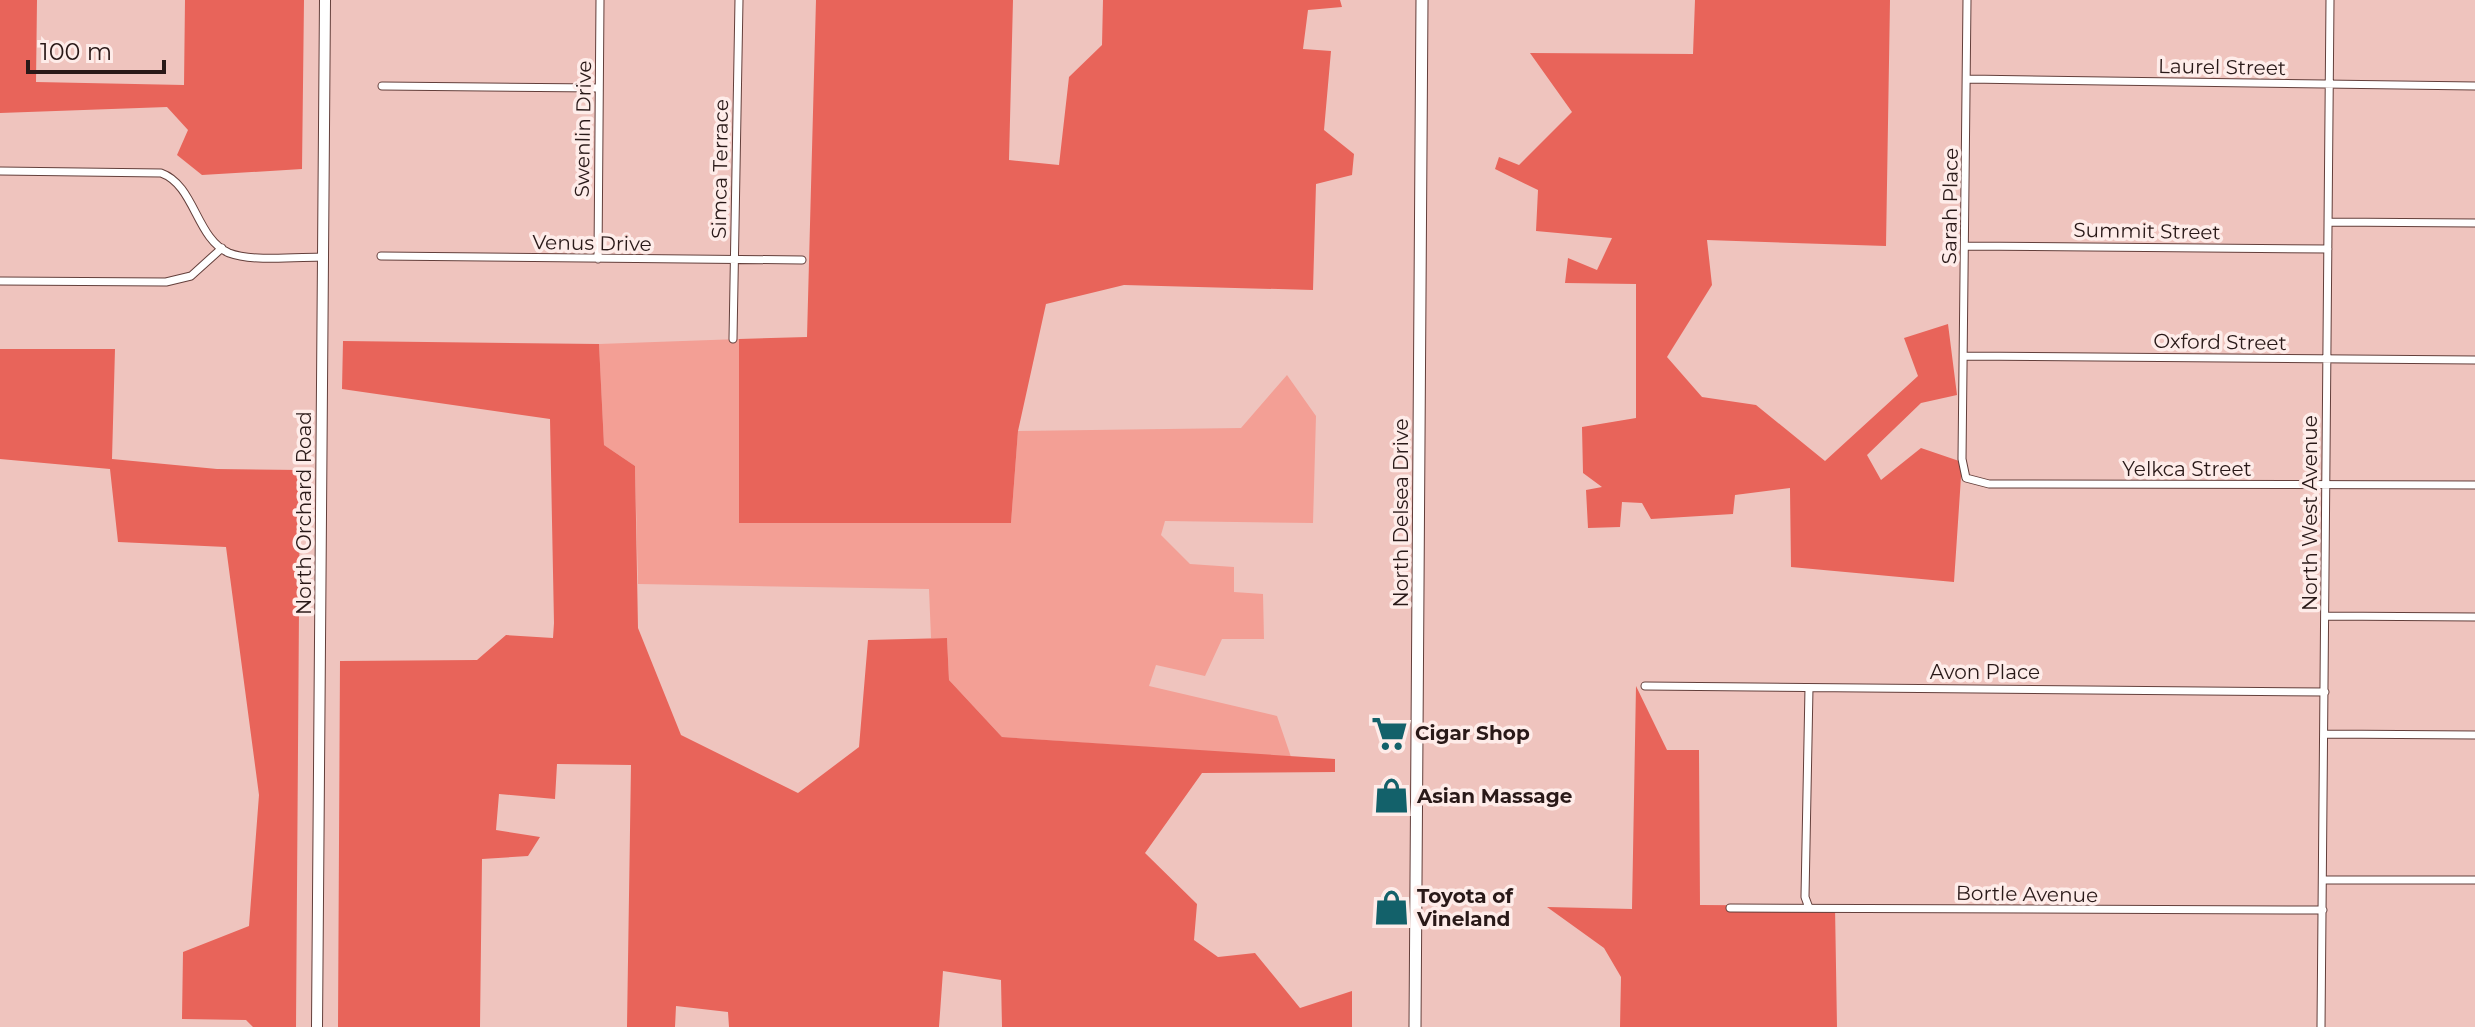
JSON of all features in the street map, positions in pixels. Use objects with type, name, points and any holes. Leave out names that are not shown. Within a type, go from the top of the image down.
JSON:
[{"type":"main road","name":"North Delsea Drive","points":[[1415,1027],[1422,0]]},
{"type":"street","name":"North Orchard Road","points":[[317,1027],[325,0]]},
{"type":"street","name":"Swenlin Drive","points":[[598,259],[600,0]]},
{"type":"street","name":"Simca Terrace","points":[[733,339],[739,0]]},
{"type":"street","name":"Sarah Place","points":[[1963,412],[1967,0]]},
{"type":"street","name":"North West Avenue","points":[[2321,1027],[2330,0]]},
{"type":"street","name":"Laurel Street","points":[[1968,79],[2475,86]]},
{"type":"street","points":[[382,86],[599,88]]},
{"type":"street","points":[[0,171],[161,173],[177,183],[211,238],[222,248],[241,256],[324,257]]},
{"type":"street","points":[[2329,222],[2475,223]]},
{"type":"street","name":"Summit Street","points":[[1965,246],[2328,249]]},
{"type":"street","points":[[0,281],[166,282],[191,276],[222,248]]},
{"type":"street","name":"Venus Drive","points":[[381,256],[802,260]]},
{"type":"street","name":"Oxford Street","points":[[1965,356],[2475,360]]},
{"type":"street","name":"Yelkca Street","points":[[1963,412],[1963,467],[1966,478],[1978,483],[2475,485]]},
{"type":"street","points":[[2325,616],[2475,617]]},
{"type":"street","name":"Avon Place","points":[[1645,686],[2325,692]]},
{"type":"street","points":[[1809,688],[1805,897],[1809,908]]},
{"type":"street","points":[[2324,734],[2475,735]]},
{"type":"street","points":[[2323,880],[2475,880]]},
{"type":"street","name":"Bortle Avenue","points":[[1730,908],[2323,910]]},
{"type":"shaded area","points":[[0,0],[37,0],[36,82],[184,85],[185,0],[304,0],[302,169],[202,175],[177,155],[188,130],[167,107],[0,113]]},
{"type":"shaded area","points":[[816,0],[1013,0],[1009,160],[1059,165],[1069,77],[1102,45],[1103,0],[1340,0],[1342,7],[1308,10],[1303,49],[1331,51],[1324,130],[1354,154],[1352,175],[1316,184],[1313,290],[1124,285],[1046,304],[1018,431],[1011,523],[739,523],[739,339],[807,337]]},
{"type":"shaded area","points":[[1695,0],[1890,0],[1886,246],[1707,240],[1712,285],[1667,357],[1702,397],[1756,405],[1825,461],[1918,376],[1904,338],[1948,324],[1957,395],[1921,403],[1867,455],[1881,480],[1921,448],[1962,462],[1954,582],[1791,567],[1790,488],[1735,495],[1733,514],[1651,519],[1642,503],[1622,502],[1620,527],[1588,528],[1586,490],[1602,487],[1583,473],[1582,427],[1636,418],[1636,284],[1565,283],[1568,258],[1597,270],[1612,238],[1536,231],[1538,190],[1495,169],[1499,157],[1519,165],[1572,112],[1530,53],[1693,54]]},
{"type":"shaded area","points":[[739,339],[740,523],[1011,523],[1018,431],[1241,428],[1287,375],[1316,416],[1313,523],[1165,521],[1161,535],[1190,564],[1234,567],[1234,592],[1263,594],[1264,639],[1222,639],[1205,676],[1156,665],[1149,686],[1277,716],[1291,757],[1002,737],[949,680],[947,638],[931,638],[929,589],[638,584],[635,466],[604,445],[599,344]]},
{"type":"shaded area","points":[[343,341],[599,344],[604,445],[635,466],[638,628],[681,735],[798,793],[859,747],[868,640],[947,638],[949,680],[1002,737],[1335,759],[1335,772],[1202,773],[1145,853],[1197,904],[1194,940],[1218,957],[1255,953],[1300,1008],[1352,991],[1352,1027],[1002,1027],[1001,980],[943,971],[939,1027],[729,1027],[728,1012],[676,1006],[675,1027],[627,1027],[631,765],[557,764],[555,799],[499,794],[496,830],[540,837],[528,856],[482,859],[480,1027],[338,1027],[340,661],[477,660],[506,635],[553,638],[554,623],[550,419],[342,389]]},
{"type":"shaded area","points":[[0,349],[115,349],[112,459],[217,469],[300,470],[296,1027],[253,1027],[246,1020],[182,1019],[183,952],[249,926],[259,795],[226,547],[118,542],[110,469],[0,459]]},
{"type":"shaded area","points":[[1636,686],[1667,750],[1699,750],[1700,905],[1835,906],[1837,1027],[1620,1027],[1621,977],[1604,948],[1547,907],[1632,909]]},
{"type":"place","name":"Cigar Shop","points":[[1389,733]]},
{"type":"place","name":"Asian Massage","points":[[1391,796]]},
{"type":"place","name":"Toyota of Vineland","points":[[1391,908]]}]
